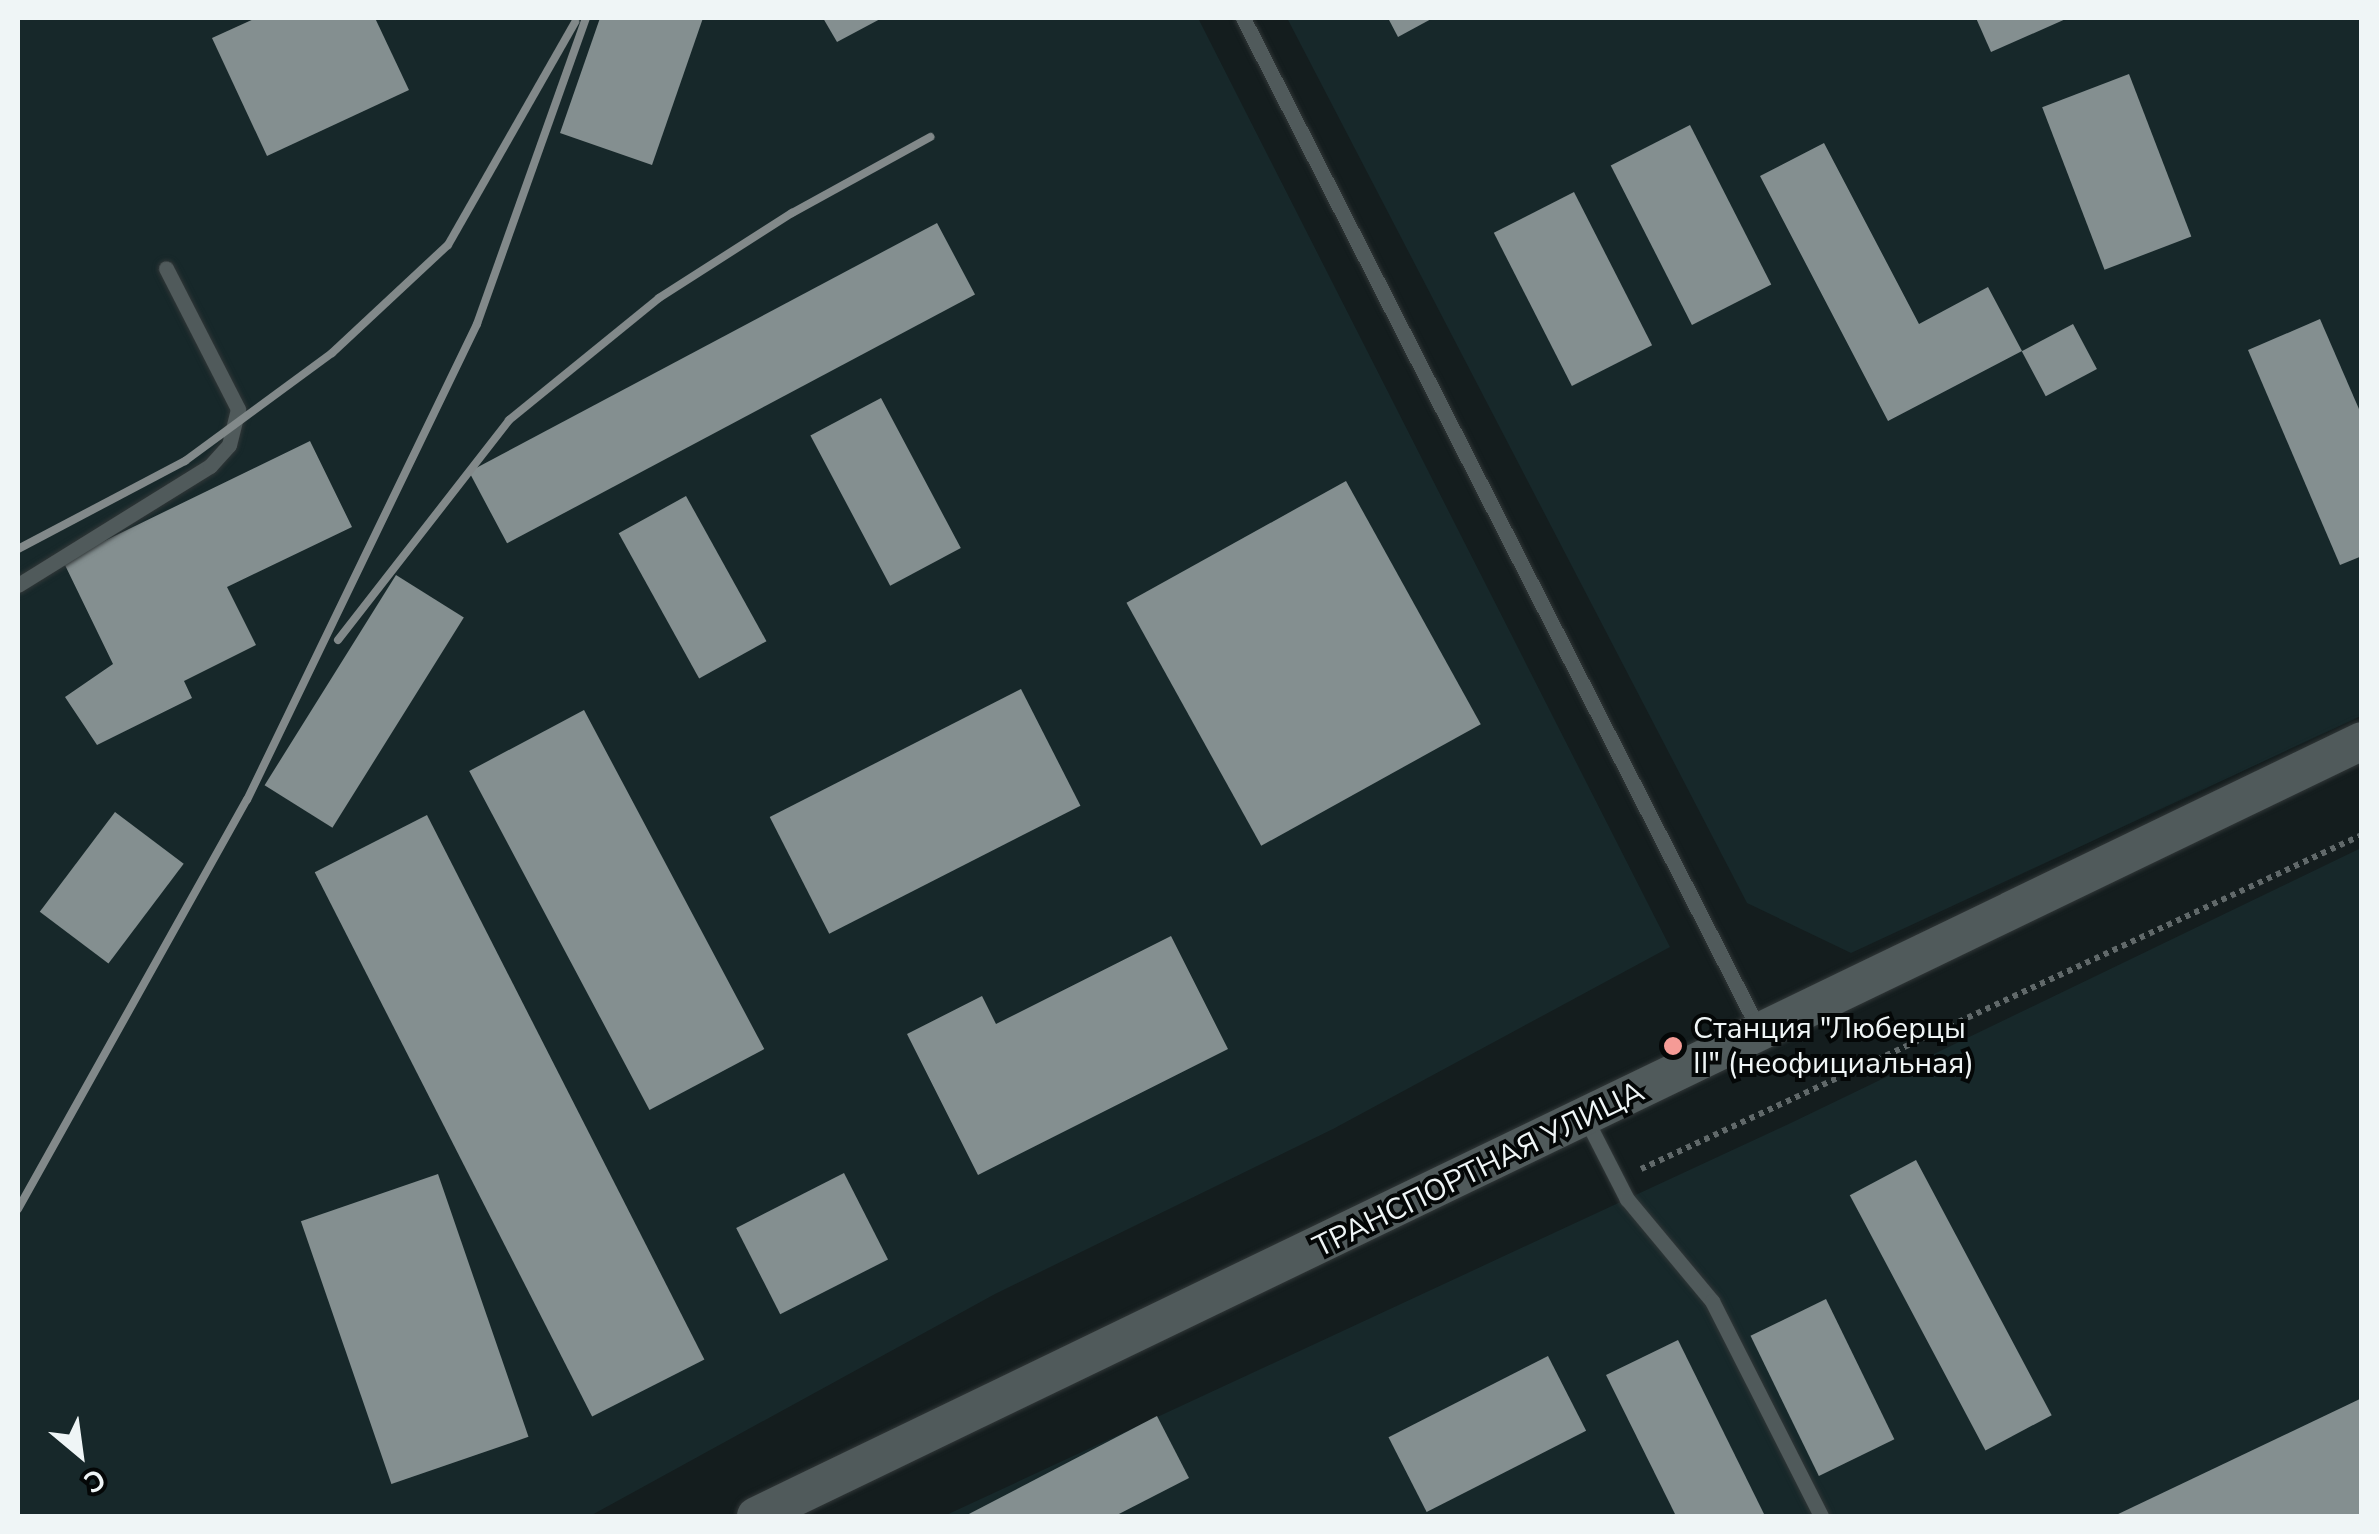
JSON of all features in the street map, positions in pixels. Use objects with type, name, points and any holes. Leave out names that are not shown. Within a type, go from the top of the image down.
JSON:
[{"type":"street","name":"ТРАНСПОРТНАЯ УЛИЦА","points":[[756,1516],[1586,1119],[2362,741]]},
{"type":"lane","points":[[1243,18],[1761,1033]]},
{"type":"lane","points":[[18,585],[210,466],[230,446],[238,408],[166,268]]},
{"type":"lane","points":[[1586,1119],[1617,1180],[1667,1255],[1712,1300],[1821,1516]]},
{"type":"path","points":[[1617,1180],[2362,835]]},
{"type":"shaded area","points":[[18,18],[1198,18],[1670,947],[1333,1129],[995,1294],[590,1516],[18,1516]]},
{"type":"shaded area","points":[[1287,18],[2361,18],[2361,716],[1851,953],[1747,903]]},
{"type":"shaded area","points":[[2361,848],[2361,1516],[944,1516],[1795,1121]]},
{"type":"building","points":[[256,18],[375,18],[409,90],[267,156],[212,38]]},
{"type":"building","points":[[600,18],[703,18],[652,165],[560,133]]},
{"type":"building","points":[[823,18],[882,18],[837,42]]},
{"type":"building","points":[[1388,18],[1433,18],[1398,37]]},
{"type":"building","points":[[1976,18],[2068,18],[1991,52]]},
{"type":"building","points":[[2129,74],[2191,236],[2105,270],[2042,107]]},
{"type":"building","points":[[1690,125],[1771,284],[1692,325],[1611,165]]},
{"type":"building","points":[[1824,143],[1919,324],[1988,287],[2022,351],[1888,421],[1760,176]]},
{"type":"building","points":[[1574,192],[1652,345],[1572,386],[1494,233]]},
{"type":"building","points":[[937,223],[975,295],[507,543],[469,472]]},
{"type":"building","points":[[2320,319],[2362,416],[2362,556],[2340,565],[2248,350]]},
{"type":"building","points":[[2073,324],[2097,369],[2046,396],[2022,351]]},
{"type":"building","points":[[881,398],[961,548],[890,586],[810,436]]},
{"type":"building","points":[[310,441],[352,527],[227,587],[256,645],[184,681],[192,698],[97,745],[65,697],[113,664],[63,561]]},
{"type":"building","points":[[1346,481],[1481,724],[1261,846],[1126,603]]},
{"type":"building","points":[[686,496],[766,641],[699,679],[619,533]]},
{"type":"building","points":[[396,575],[464,617],[332,828],[265,785]]},
{"type":"building","points":[[1021,689],[1080,806],[829,934],[770,817]]},
{"type":"building","points":[[584,710],[764,1049],[649,1110],[469,771]]},
{"type":"building","points":[[115,812],[184,864],[108,964],[40,912]]},
{"type":"building","points":[[427,815],[704,1359],[592,1417],[315,872]]},
{"type":"building","points":[[1171,936],[1228,1049],[978,1175],[907,1034],[982,996],[996,1024]]},
{"type":"building","points":[[1916,1160],[2052,1415],[1985,1450],[1850,1195]]},
{"type":"building","points":[[844,1173],[888,1259],[780,1314],[736,1228]]},
{"type":"building","points":[[438,1174],[529,1437],[391,1484],[301,1221]]},
{"type":"building","points":[[1826,1299],[1894,1439],[1819,1476],[1751,1336]]},
{"type":"building","points":[[1678,1340],[1765,1516],[1676,1516],[1606,1375]]},
{"type":"building","points":[[1548,1356],[1586,1431],[1427,1512],[1389,1437]]},
{"type":"building","points":[[2362,1398],[2362,1516],[2114,1516]]},
{"type":"building","points":[[1157,1416],[1189,1478],[1115,1516],[965,1516]]},
{"type":"railway","points":[[18,1209],[247,800],[477,324],[586,18]]},
{"type":"railway","points":[[18,549],[185,461],[332,353],[448,245],[575,22]]},
{"type":"railway","points":[[338,640],[509,420],[659,298],[792,213],[930,137]]},
{"type":"place","name":"Станция \"Люберцы II\" (неофициальная)","points":[[1673,1046]]}]
